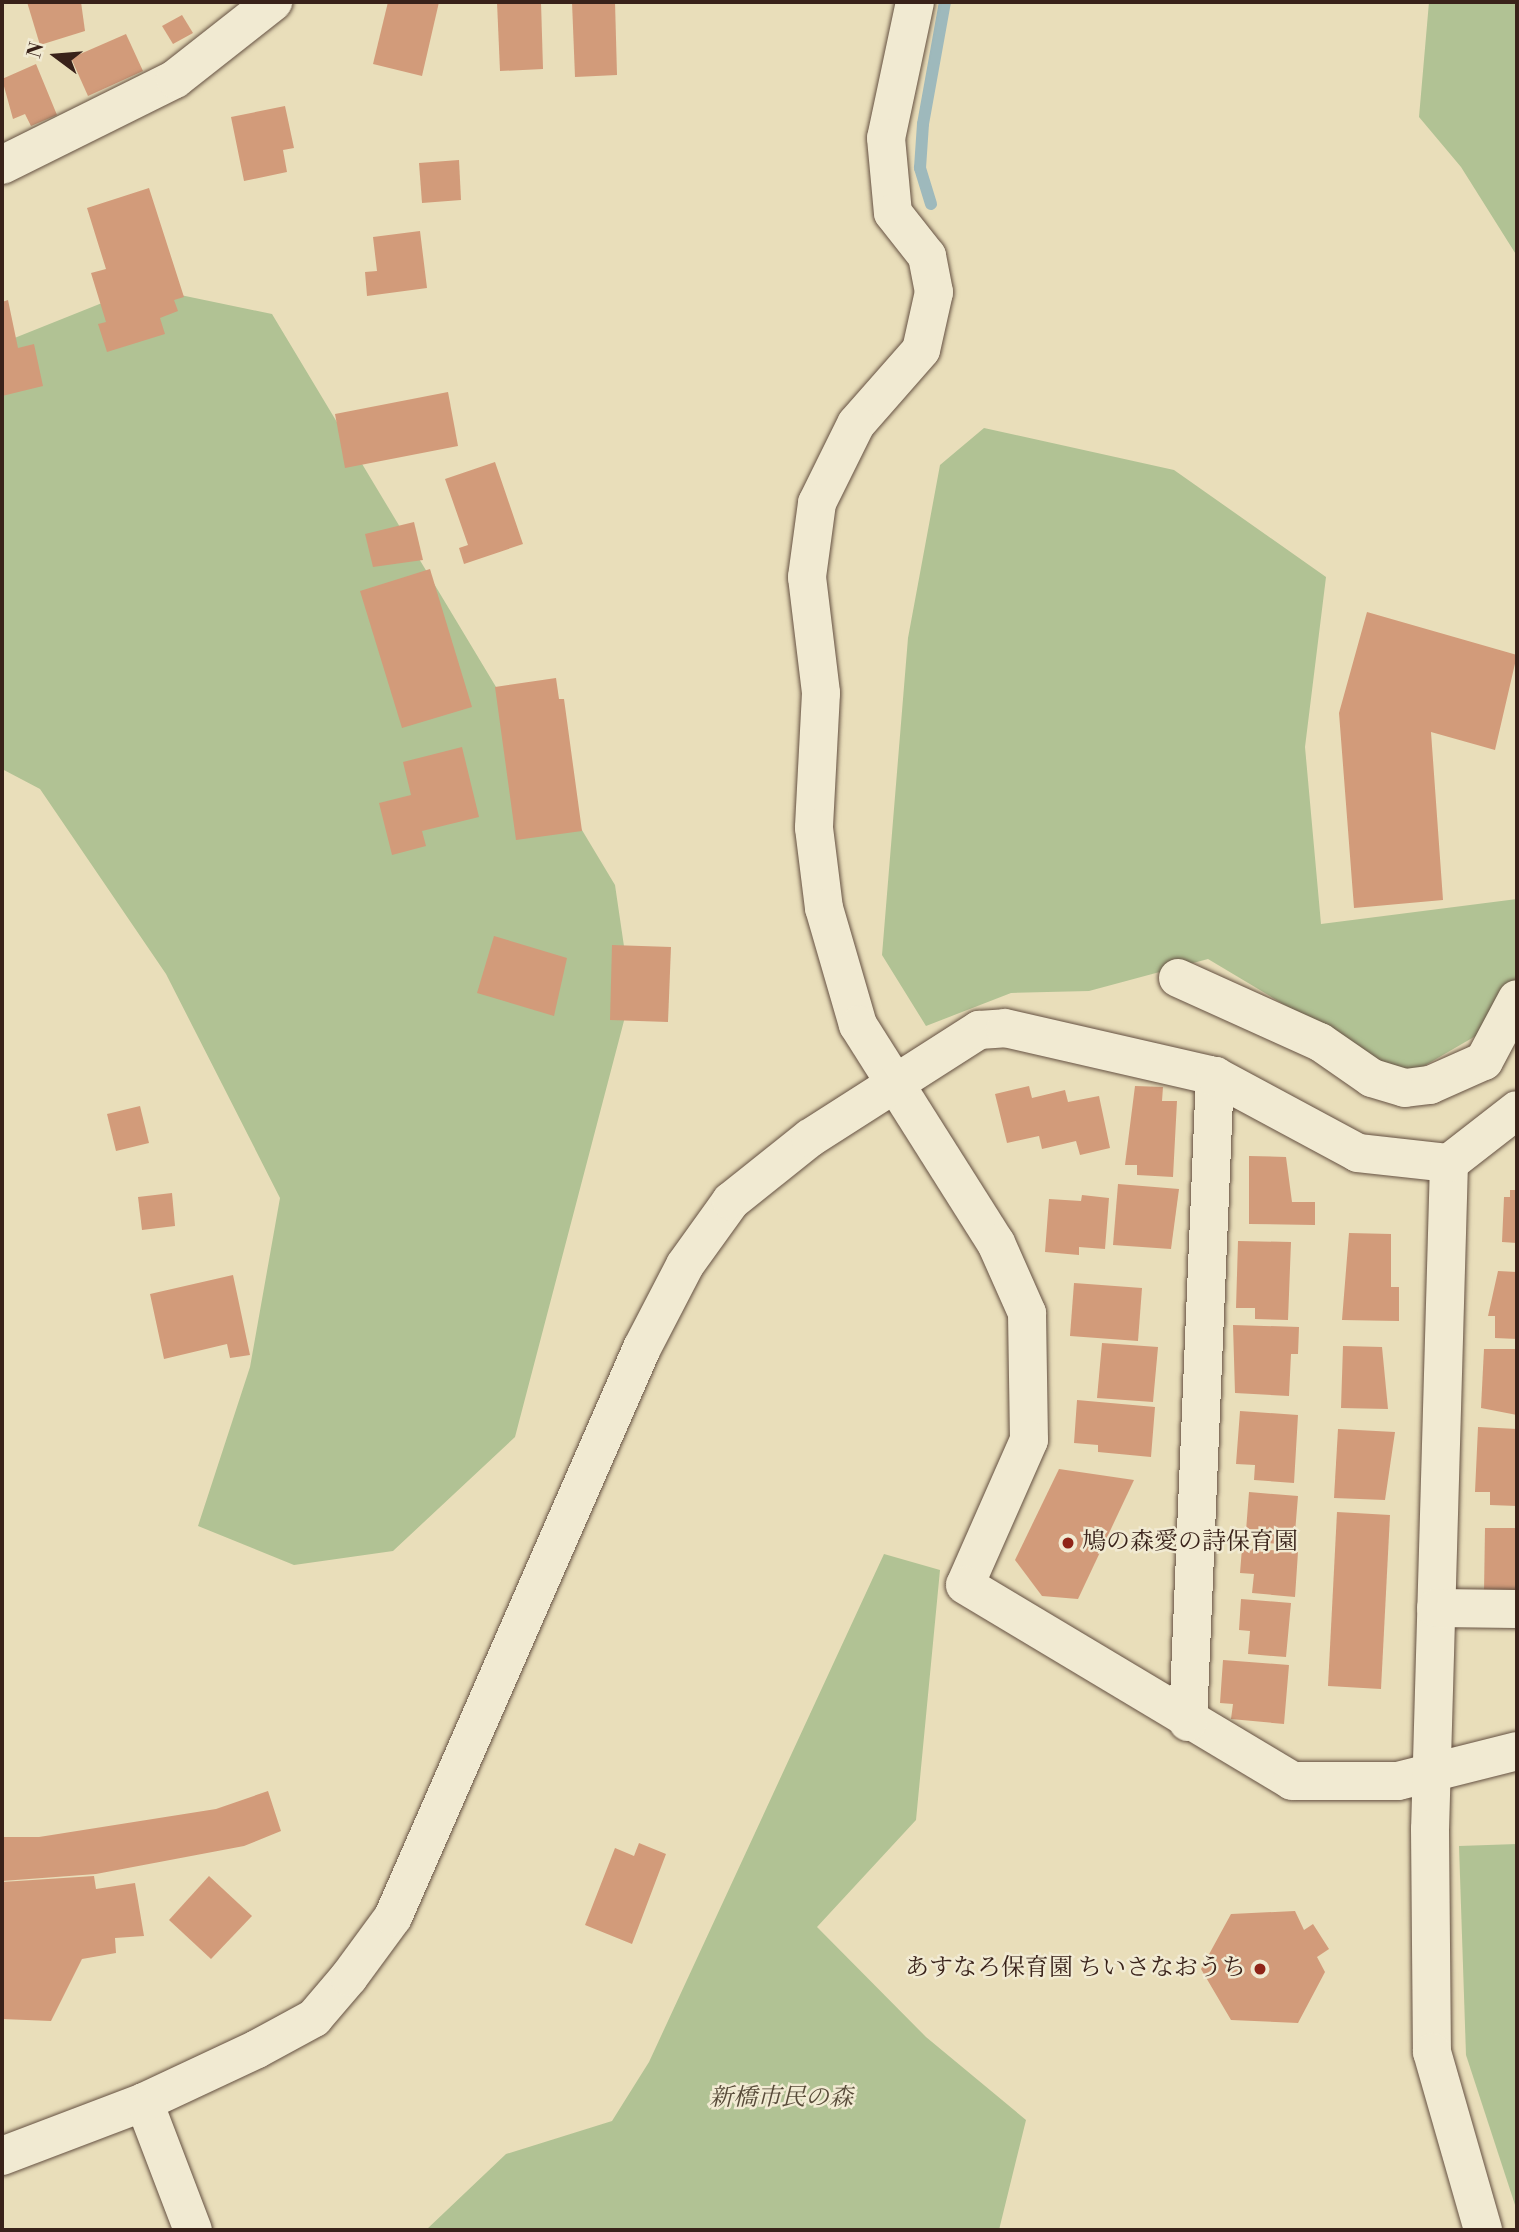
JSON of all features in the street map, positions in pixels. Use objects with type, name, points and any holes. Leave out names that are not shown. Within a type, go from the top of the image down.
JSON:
[{"type":"street","points":[[2,165],[175,79],[255,21],[273,2]]},
{"type":"street","points":[[915,2],[886,138],[893,213],[927,256],[934,292],[921,350],[856,424],[817,503],[807,578],[821,693],[814,828],[824,908],[858,1025],[996,1243],[1027,1313],[1029,1440],[965,1585],[1188,1722],[1292,1781],[1398,1781],[1431,1775],[1517,1751]]},
{"type":"street","points":[[1178,978],[1320,1042],[1372,1078],[1405,1088],[1430,1085],[1484,1061],[1517,999]]},
{"type":"street","points":[[2,2156],[144,2102],[314,2018],[349,1977],[393,1917],[642,1348],[685,1265],[731,1201],[810,1138],[979,1030],[1005,1028],[1215,1076],[1358,1153],[1449,1163],[1517,1110]]},
{"type":"street","points":[[1188,1722],[1215,1076]]},
{"type":"street","points":[[1449,1163],[1431,1775],[1432,2052],[1483,2230]]},
{"type":"street","points":[[1436,1608],[1517,1609]]},
{"type":"street","points":[[144,2102],[193,2230]]},
{"type":"green space","points":[[1429,2],[1517,2],[1517,256],[1461,167],[1419,117]]},
{"type":"green space","points":[[142,287],[272,314],[615,885],[631,994],[515,1437],[393,1551],[294,1565],[198,1526],[250,1367],[280,1198],[166,974],[40,789],[2,769],[2,343]]},
{"type":"green space","points":[[984,428],[1174,470],[1326,577],[1305,747],[1321,924],[1517,899],[1517,975],[1498,1023],[1405,1077],[1208,959],[1089,991],[1011,993],[926,1026],[882,955],[908,638],[940,465]]},
{"type":"green space","name":"新橋市民の森","points":[[884,1554],[940,1570],[916,1820],[817,1927],[926,2037],[1026,2120],[999,2230],[426,2230],[506,2154],[612,2121],[649,2062]]},
{"type":"green space","points":[[1517,1844],[1517,2211],[1466,2055],[1459,1846]]},
{"type":"building","points":[[27,2],[81,2],[85,31],[40,45]]},
{"type":"building","points":[[388,2],[439,2],[422,76],[373,64]]},
{"type":"building","points":[[497,2],[541,2],[543,69],[500,71]]},
{"type":"building","points":[[572,2],[615,2],[617,75],[575,77]]},
{"type":"building","points":[[182,15],[193,33],[173,44],[162,26]]},
{"type":"building","points":[[126,34],[143,71],[88,96],[71,58]]},
{"type":"building","points":[[36,64],[57,115],[31,126],[25,114],[13,119],[2,79]]},
{"type":"building","points":[[285,106],[294,148],[283,150],[287,172],[244,181],[231,117]]},
{"type":"building","points":[[459,160],[461,200],[422,203],[419,163]]},
{"type":"building","points":[[149,188],[184,297],[174,300],[178,311],[160,318],[165,334],[107,352],[98,324],[106,322],[91,273],[106,269],[87,208]]},
{"type":"building","points":[[420,231],[427,288],[367,296],[365,272],[377,271],[373,237]]},
{"type":"building","points":[[8,300],[18,348],[34,344],[43,386],[2,396],[2,302]]},
{"type":"building","points":[[448,392],[458,446],[345,468],[335,414]]},
{"type":"building","points":[[495,462],[523,544],[464,564],[459,548],[468,545],[445,479]]},
{"type":"building","points":[[414,522],[423,560],[373,567],[365,534]]},
{"type":"building","points":[[430,569],[472,707],[402,728],[360,591]]},
{"type":"building","points":[[1367,612],[1517,655],[1495,750],[1431,732],[1443,900],[1354,908],[1339,713]]},
{"type":"building","points":[[556,678],[559,699],[564,699],[582,831],[516,840],[495,687]]},
{"type":"building","points":[[462,747],[479,817],[422,831],[426,846],[392,855],[379,803],[411,795],[403,762]]},
{"type":"building","points":[[494,936],[567,958],[554,1016],[477,993]]},
{"type":"building","points":[[612,945],[671,947],[668,1022],[610,1020]]},
{"type":"building","points":[[1029,1086],[1032,1098],[1065,1090],[1068,1102],[1099,1096],[1110,1148],[1080,1155],[1076,1141],[1042,1149],[1039,1136],[1007,1143],[995,1094]]},
{"type":"building","points":[[1135,1086],[1163,1087],[1162,1101],[1177,1101],[1173,1177],[1137,1175],[1137,1165],[1125,1165]]},
{"type":"building","points":[[140,1106],[149,1143],[116,1151],[107,1114]]},
{"type":"building","points":[[1249,1156],[1286,1157],[1292,1202],[1315,1202],[1315,1225],[1249,1224]]},
{"type":"building","points":[[1118,1184],[1179,1189],[1171,1249],[1113,1245]]},
{"type":"building","points":[[1510,1190],[1517,1190],[1517,1243],[1502,1242],[1504,1197],[1510,1197]]},
{"type":"building","points":[[172,1193],[175,1226],[142,1230],[138,1197]]},
{"type":"building","points":[[1082,1195],[1109,1198],[1105,1249],[1079,1247],[1079,1255],[1045,1252],[1049,1199],[1081,1201]]},
{"type":"building","points":[[1349,1233],[1391,1234],[1391,1287],[1399,1287],[1399,1321],[1342,1320]]},
{"type":"building","points":[[1238,1241],[1291,1242],[1288,1320],[1255,1319],[1255,1308],[1236,1308]]},
{"type":"building","points":[[1498,1271],[1517,1272],[1517,1339],[1495,1338],[1495,1316],[1488,1316]]},
{"type":"building","points":[[233,1275],[250,1355],[230,1358],[227,1344],[164,1359],[150,1294]]},
{"type":"building","points":[[1074,1283],[1142,1288],[1138,1341],[1070,1336]]},
{"type":"building","points":[[1233,1325],[1299,1327],[1298,1354],[1291,1354],[1289,1396],[1235,1393]]},
{"type":"building","points":[[1102,1343],[1158,1347],[1153,1402],[1097,1398]]},
{"type":"building","points":[[1343,1346],[1382,1347],[1388,1409],[1341,1408]]},
{"type":"building","points":[[1484,1349],[1517,1349],[1517,1415],[1481,1408]]},
{"type":"building","points":[[1077,1400],[1155,1407],[1151,1457],[1098,1452],[1098,1445],[1074,1443]]},
{"type":"building","points":[[1240,1411],[1298,1415],[1294,1483],[1254,1480],[1255,1465],[1236,1464]]},
{"type":"building","points":[[1478,1427],[1517,1429],[1517,1506],[1490,1505],[1490,1492],[1475,1492]]},
{"type":"building","points":[[1338,1429],[1395,1432],[1385,1500],[1334,1498]]},
{"type":"building","points":[[1059,1469],[1134,1480],[1078,1599],[1042,1596],[1015,1560]]},
{"type":"building","points":[[1249,1492],[1298,1496],[1294,1545],[1253,1542],[1254,1531],[1246,1531]]},
{"type":"building","points":[[1337,1512],[1390,1515],[1381,1689],[1328,1686]]},
{"type":"building","points":[[1485,1528],[1517,1528],[1517,1592],[1484,1592]]},
{"type":"building","points":[[1242,1548],[1298,1552],[1295,1597],[1252,1593],[1254,1574],[1240,1573]]},
{"type":"building","points":[[1241,1599],[1291,1603],[1286,1657],[1248,1654],[1250,1631],[1239,1630]]},
{"type":"building","points":[[1223,1660],[1289,1665],[1284,1724],[1231,1719],[1233,1704],[1220,1703]]},
{"type":"building","points":[[268,1791],[281,1831],[244,1846],[96,1874],[2,1881],[2,1837],[39,1837],[216,1809]]},
{"type":"building","points":[[639,1843],[666,1854],[632,1944],[585,1925],[615,1848],[634,1856]]},
{"type":"building","points":[[94,1876],[96,1889],[135,1883],[144,1936],[115,1938],[116,1953],[82,1959],[51,2021],[2,2019],[2,1882]]},
{"type":"building","points":[[209,1876],[252,1916],[211,1959],[169,1920]]},
{"type":"building","points":[[1295,1911],[1304,1930],[1313,1924],[1329,1949],[1317,1957],[1325,1972],[1298,2023],[1231,2020],[1201,1969],[1231,1914]]},
{"type":"waterway","points":[[931,204],[920,168],[923,124],[945,2]]},
{"type":"place","name":"鳩の森愛の詩保育園","points":[[1068,1543]]},
{"type":"place","name":"あすなろ保育園 ちいさなおうち","points":[[1260,1969]]}]
